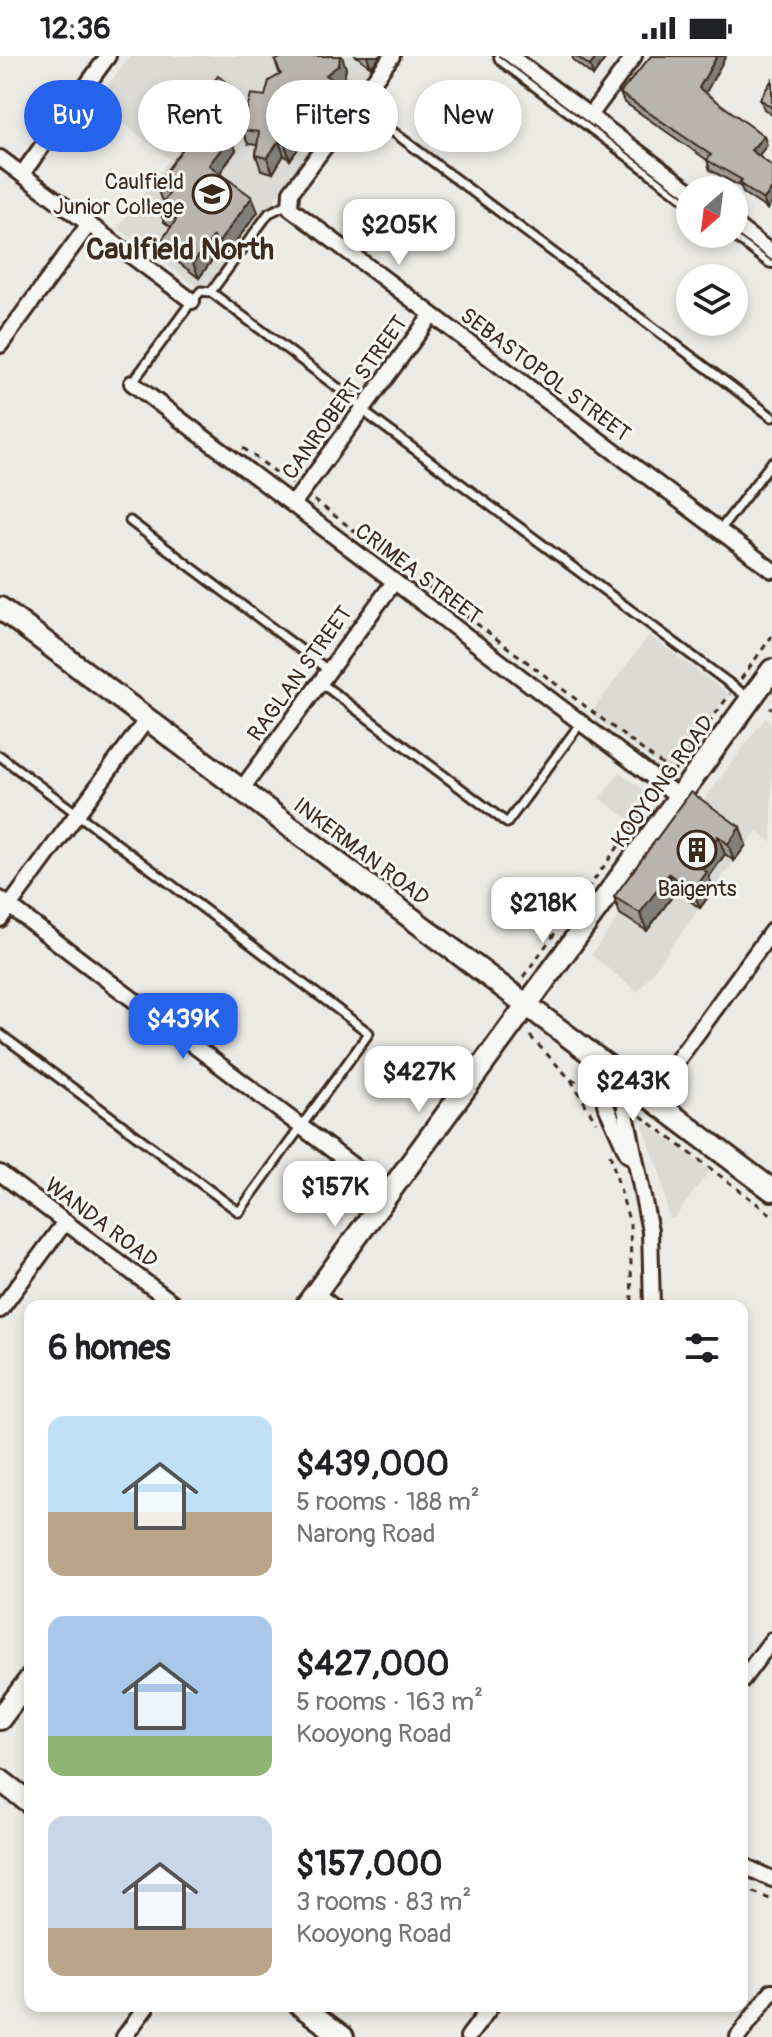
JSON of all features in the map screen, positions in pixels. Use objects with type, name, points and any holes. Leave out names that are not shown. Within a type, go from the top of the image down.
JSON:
[{"type":"street","points":[[22,174],[108,56]]},
{"type":"street","points":[[374,80],[392,56]]},
{"type":"street","points":[[505,56],[676,184]]},
{"type":"street","points":[[588,118],[634,56]]},
{"type":"street","points":[[288,204],[291,192],[321,152]]},
{"type":"street","points":[[0,158],[192,301]]},
{"type":"street","name":"SEBASTOPOL STREET","points":[[288,204],[431,316],[772,570]]},
{"type":"street","points":[[0,345],[89,224]]},
{"type":"street","points":[[748,236],[769,249]]},
{"type":"street","name":"CANROBERT STREET","points":[[293,504],[431,316]]},
{"type":"street","name":"CRIMEA STREET","points":[[132,383],[671,791]]},
{"type":"street","name":"RAGLAN STREET","points":[[241,790],[394,582]]},
{"type":"street","name":"INKERMAN ROAD","points":[[0,608],[609,1069],[627,1094],[649,1099],[772,1190]]},
{"type":"street","name":"KOOYONG ROAD","points":[[310,1300],[526,1006],[671,791],[742,694],[772,670]]},
{"type":"street","points":[[0,919],[5,902],[147,719]]},
{"type":"street","points":[[5,902],[389,1193]]},
{"type":"street","points":[[649,1099],[772,931]]},
{"type":"street","points":[[609,1069],[605,1091],[608,1113],[639,1177]]},
{"type":"street","points":[[627,1094],[650,1231],[652,1300]]},
{"type":"street","name":"WANDA ROAD","points":[[0,1173],[169,1300]]},
{"type":"street","points":[[0,1310],[65,1222]]},
{"type":"street","points":[[748,1672],[772,1640]]},
{"type":"street","points":[[0,1719],[24,1687]]},
{"type":"street","points":[[0,1780],[24,1798]]},
{"type":"street","points":[[748,1868],[772,1879]]},
{"type":"street","points":[[738,2037],[772,1991]]},
{"type":"street","points":[[124,2037],[143,2012]]},
{"type":"street","points":[[309,2012],[343,2037]]},
{"type":"street","points":[[468,2037],[487,2012]]},
{"type":"lane","points":[[398,136],[772,417]]},
{"type":"lane","points":[[211,292],[269,213],[288,204]]},
{"type":"lane","points":[[132,383],[192,301],[201,291],[211,292],[742,694]]},
{"type":"lane","points":[[719,531],[772,462]]},
{"type":"lane","points":[[130,521],[507,823],[582,722]]},
{"type":"lane","points":[[0,756],[369,1033],[239,1212],[0,1034]]},
{"type":"path","points":[[240,445],[673,773],[742,694],[772,636]]},
{"type":"path","points":[[523,977],[671,791]]},
{"type":"path","points":[[530,1036],[571,1080],[599,1127]]},
{"type":"path","points":[[571,1080],[605,1091]]},
{"type":"path","points":[[627,1094],[772,1215]]},
{"type":"path","points":[[610,1153],[630,1224],[632,1300]]},
{"type":"path","points":[[748,1890],[772,1900]]},
{"type":"shaded area","name":"Caulfield Junior College","points":[[130,56],[381,56],[363,80],[266,80],[266,152],[310,152],[211,287],[197,287],[118,228],[170,159],[161,152],[250,152],[250,80],[138,80],[138,135],[122,123],[122,80],[112,80]]},
{"type":"shaded area","points":[[649,635],[728,694],[670,773],[590,714]]},
{"type":"shaded area","points":[[765,718],[772,723],[772,842],[757,831],[746,845],[697,809]]},
{"type":"shaded area","points":[[620,772],[653,797],[633,823],[600,798]]},
{"type":"shaded area","points":[[686,825],[734,861],[638,992],[591,955]]},
{"type":"shaded area","points":[[645,1122],[710,1170],[675,1217],[669,1219],[661,1177],[643,1125]]},
{"type":"building","points":[[284,56],[340,56],[339,65],[326,75],[331,80],[271,80],[281,74],[275,61]]},
{"type":"building","points":[[576,56],[597,56],[590,66]]},
{"type":"building","points":[[651,56],[717,56],[699,88],[764,136],[751,150],[772,166],[772,189],[763,200],[748,189],[748,176],[735,176],[707,160],[711,155],[620,93]]},
{"type":"building","points":[[772,80],[772,108],[760,99]]},
{"type":"building","points":[[266,92],[266,152],[271,152],[267,158],[256,155],[259,132],[250,131],[251,94],[265,96]]},
{"type":"building","points":[[180,152],[219,152],[209,165],[252,197],[219,242],[213,237],[193,263],[162,240],[176,220],[159,208],[169,194],[156,185]]},
{"type":"building","points":[[691,792],[740,827],[728,844],[718,836],[698,866],[707,872],[693,891],[669,874],[640,913],[614,897]]},
{"type":"tram line","points":[[499,56],[676,189]]},
{"type":"tram line","points":[[748,243],[772,261]]},
{"type":"place","name":"Caulfield Junior College","points":[[212,194]]},
{"type":"place","name":"Baigents","points":[[697,850]]},
{"type":"district","name":"Caulfield North","points":[[180,249]]}]
